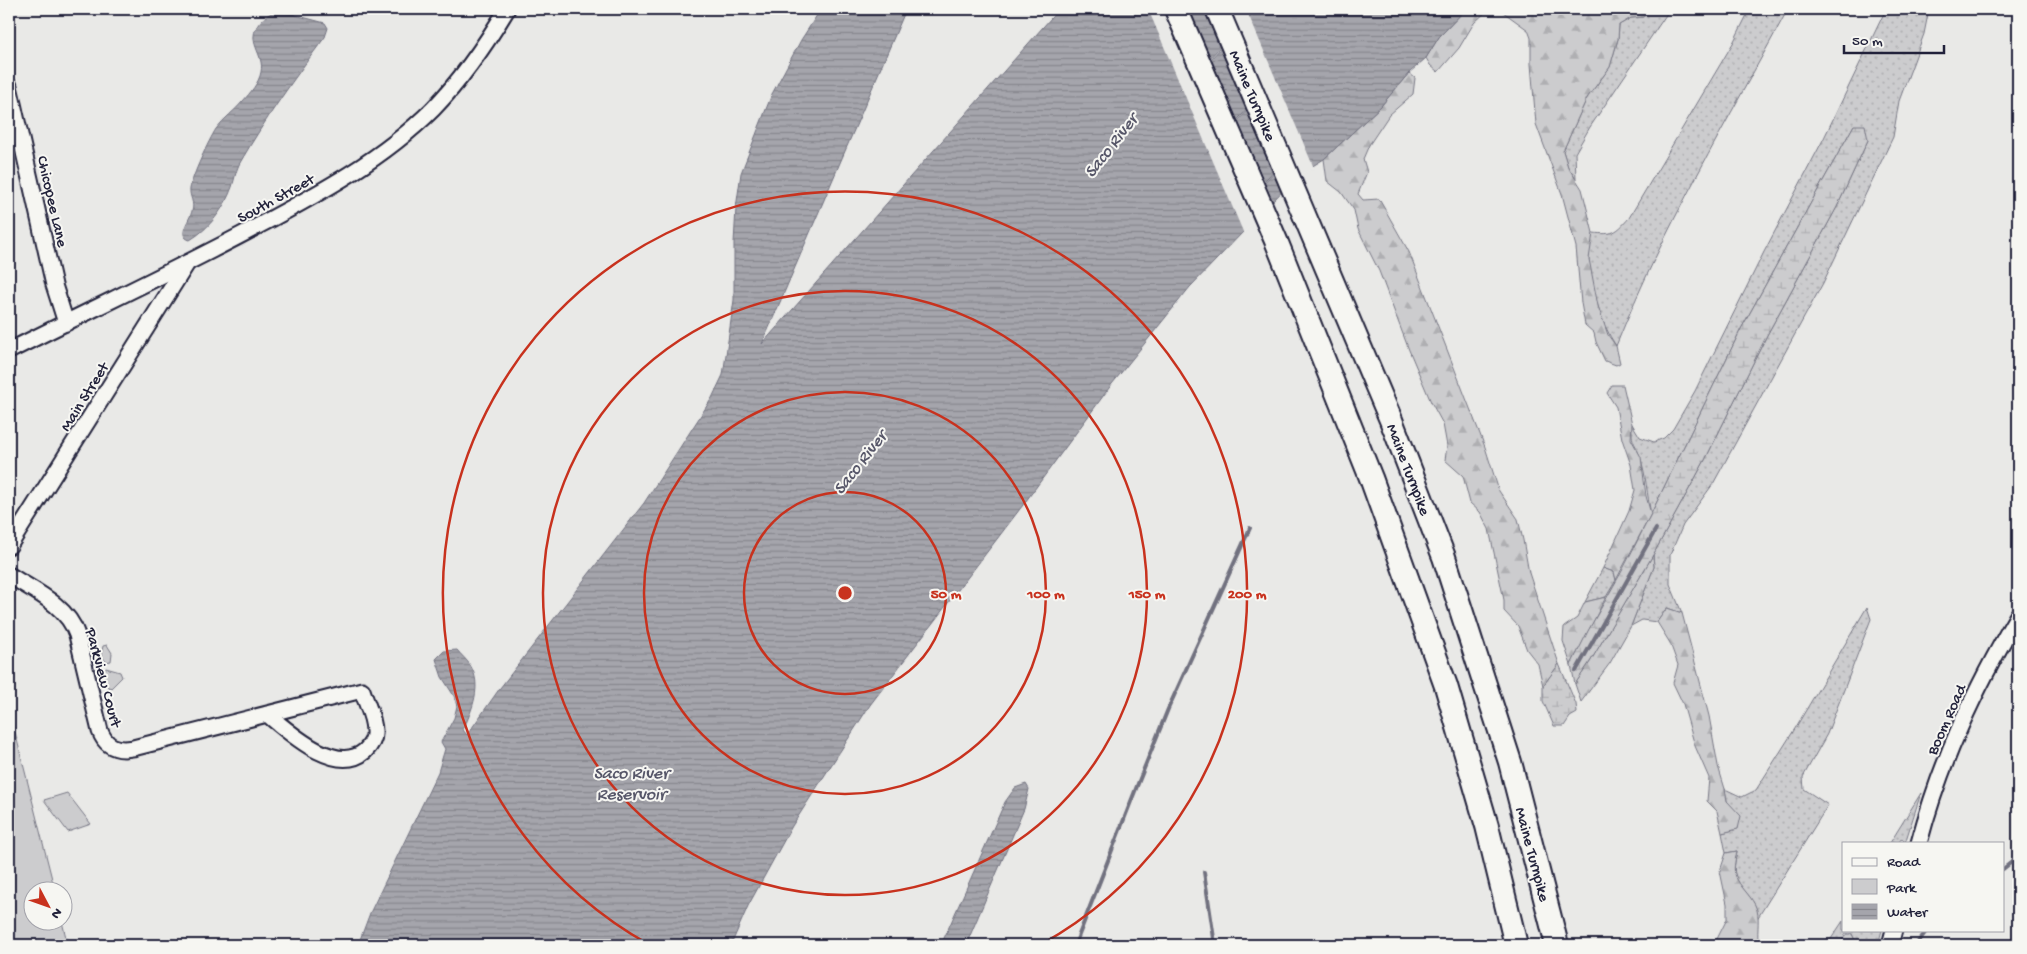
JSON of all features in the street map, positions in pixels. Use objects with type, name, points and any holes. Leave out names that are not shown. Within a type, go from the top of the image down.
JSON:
[{"type":"highway","points":[[1176,9],[1277,243],[1371,478],[1446,686],[1487,826],[1516,945]]},
{"type":"highway","name":"Maine Turnpike","points":[[1217,9],[1391,420],[1444,557],[1510,762],[1557,945]]},
{"type":"street","name":"South Street","points":[[9,351],[186,265],[356,170],[397,140],[434,108],[470,65],[507,9]]},
{"type":"street","name":"Chicopee Lane","points":[[9,86],[54,285],[66,323]]},
{"type":"street","name":"Main Street","points":[[9,546],[186,265]]},
{"type":"street","name":"Parkview Court","points":[[9,575],[59,608],[71,621],[77,635],[100,731],[105,740],[114,748],[124,750],[133,748],[362,690],[374,725],[374,739],[366,750],[354,757],[346,759],[335,757],[319,752],[302,743],[268,714]]},
{"type":"street","name":"Boom Road","points":[[1920,842],[1936,786],[1955,736],[1977,688],[2018,615]]},
{"type":"street","points":[[1890,945],[1893,932]]},
{"type":"green space","points":[[1466,9],[1489,9],[1474,23],[1459,48],[1438,72],[1430,65],[1426,58],[1439,37]]},
{"type":"green space","points":[[1499,9],[1652,9],[1643,17],[1631,18],[1619,25],[1618,39],[1610,67],[1587,98],[1563,151],[1568,167],[1582,189],[1593,233],[1589,259],[1598,306],[1608,335],[1616,346],[1620,363],[1616,365],[1605,361],[1594,333],[1585,325],[1576,247],[1562,194],[1536,124],[1531,64],[1531,38],[1528,30]]},
{"type":"green space","points":[[1652,9],[1670,9],[1590,127],[1575,153],[1576,179],[1568,167],[1563,151],[1587,98],[1610,67],[1618,39],[1619,25],[1631,18],[1643,17]]},
{"type":"green space","points":[[1750,9],[1788,9],[1675,217],[1634,302],[1616,346],[1605,327],[1592,282],[1589,257],[1593,233],[1605,234],[1614,232],[1629,218],[1733,43]]},
{"type":"green space","points":[[1886,9],[1929,9],[1924,34],[1899,101],[1893,137],[1823,283],[1713,484],[1683,525],[1670,555],[1670,584],[1682,613],[1667,608],[1657,622],[1642,620],[1631,626],[1654,567],[1653,555],[1705,460],[1767,335],[1837,207],[1868,140],[1854,125],[1741,329],[1651,514],[1642,463],[1633,439],[1632,424],[1640,437],[1654,442],[1664,438],[1673,429],[1695,391],[1764,252],[1824,138]]},
{"type":"green space","points":[[1409,73],[1415,78],[1413,94],[1389,115],[1369,145],[1363,159],[1367,172],[1358,194],[1363,200],[1379,199],[1409,252],[1485,447],[1499,491],[1518,519],[1529,573],[1559,664],[1543,686],[1538,664],[1527,650],[1518,626],[1504,611],[1504,600],[1489,529],[1480,512],[1470,503],[1463,476],[1445,460],[1447,446],[1443,424],[1431,402],[1409,350],[1379,271],[1358,229],[1354,210],[1341,192],[1327,181],[1324,159],[1381,106]]},
{"type":"green space","points":[[1854,125],[1865,125],[1868,140],[1837,207],[1767,335],[1705,460],[1653,555],[1575,684],[1571,665],[1651,514],[1741,329]]},
{"type":"green space","points":[[1612,385],[1623,385],[1632,424],[1631,439],[1641,457],[1646,496],[1651,514],[1616,580],[1614,572],[1603,568],[1629,511],[1635,490],[1631,465],[1622,439],[1616,407],[1607,393]]},
{"type":"green space","points":[[1653,555],[1654,567],[1631,626],[1610,663],[1581,702],[1575,684]]},
{"type":"green space","points":[[1603,568],[1614,572],[1616,580],[1606,597],[1585,602]]},
{"type":"green space","points":[[1606,597],[1571,665],[1563,641],[1564,627],[1577,618],[1585,602]]},
{"type":"green space","points":[[1867,607],[1871,619],[1827,734],[1803,777],[1804,789],[1828,805],[1757,919],[1755,906],[1735,875],[1734,866],[1737,851],[1726,853],[1722,833],[1737,829],[1727,801],[1725,789],[1742,797],[1756,790],[1796,727]]},
{"type":"green space","points":[[1667,608],[1682,613],[1709,716],[1718,766],[1727,801],[1741,816],[1738,829],[1722,833],[1717,811],[1707,801],[1709,778],[1695,746],[1683,704],[1673,683],[1678,665],[1670,643],[1657,622]]},
{"type":"green space","points":[[107,645],[112,653],[111,661],[106,662],[101,655],[103,646]]},
{"type":"green space","points":[[1559,664],[1576,704],[1577,713],[1570,717],[1564,726],[1554,726],[1543,701],[1543,686]]},
{"type":"green space","points":[[106,668],[120,672],[122,677],[111,688],[106,686],[102,673]]},
{"type":"green space","points":[[9,708],[53,882],[22,882],[22,932],[65,932],[68,945],[9,945]]},
{"type":"green space","points":[[67,793],[91,824],[68,832],[44,800]]},
{"type":"green space","points":[[1921,793],[1905,842],[1902,838],[1899,842],[1891,842]]},
{"type":"green space","points":[[1737,851],[1734,872],[1757,910],[1759,945],[1714,945],[1727,919],[1727,904],[1720,871],[1726,853]]},
{"type":"green space","points":[[1842,922],[1842,932],[1881,932],[1878,945],[1857,945],[1852,934],[1847,934],[1839,945],[1827,945]]},
{"type":"green space","points":[[1846,934],[1852,934],[1857,945],[1839,945]]},
{"type":"water","name":"Saco River Reservoir","points":[[821,9],[903,9],[904,14],[762,344],[1059,9],[1171,9],[1154,29],[1174,9],[1466,9],[1439,37],[1426,58],[1409,73],[1381,106],[1324,159],[1298,175],[1190,287],[1112,384],[1023,505],[870,705],[792,826],[748,906],[731,945],[358,945],[370,913],[438,772],[445,749],[441,742],[454,718],[457,706],[454,696],[442,677],[436,659],[444,651],[457,650],[469,663],[474,673],[476,681],[475,698],[463,730],[467,735],[500,688],[644,503],[712,398],[723,375],[734,300],[734,243],[741,173],[772,94],[801,40]],"holes":[[[1250,16],[1249,19],[1180,91],[1180,89]],[[1275,79],[1277,79],[1276,81],[1207,153]],[[1302,140],[1304,140],[1303,142],[1233,215]]]},
{"type":"water","points":[[280,11],[325,23],[328,28],[325,37],[281,98],[239,164],[229,195],[220,210],[204,230],[190,240],[184,235],[184,231],[193,208],[190,189],[194,176],[216,129],[246,98],[258,80],[261,65],[254,42],[256,29],[267,16]]},
{"type":"water","points":[[1026,784],[1029,789],[1024,809],[966,945],[941,945],[1005,802],[1015,788]]},
{"type":"pier","points":[[1148,9],[1190,9],[1274,203],[1244,234]]},
{"type":"pier","points":[[1204,9],[1246,9],[1314,168],[1299,177],[1283,194]]},
{"type":"waterway","points":[[1075,945],[1168,709],[1250,528]]},
{"type":"waterway","points":[[1576,671],[1656,529]]},
{"type":"waterway","points":[[2004,868],[2018,857]]},
{"type":"waterway","points":[[1204,872],[1215,945]]},
{"type":"waterway","points":[[1916,945],[1926,932]]},
{"type":"water label","name":"Saco River","points":[[1110,145]]},
{"type":"water label","name":"Saco River","points":[[859,462]]}]
